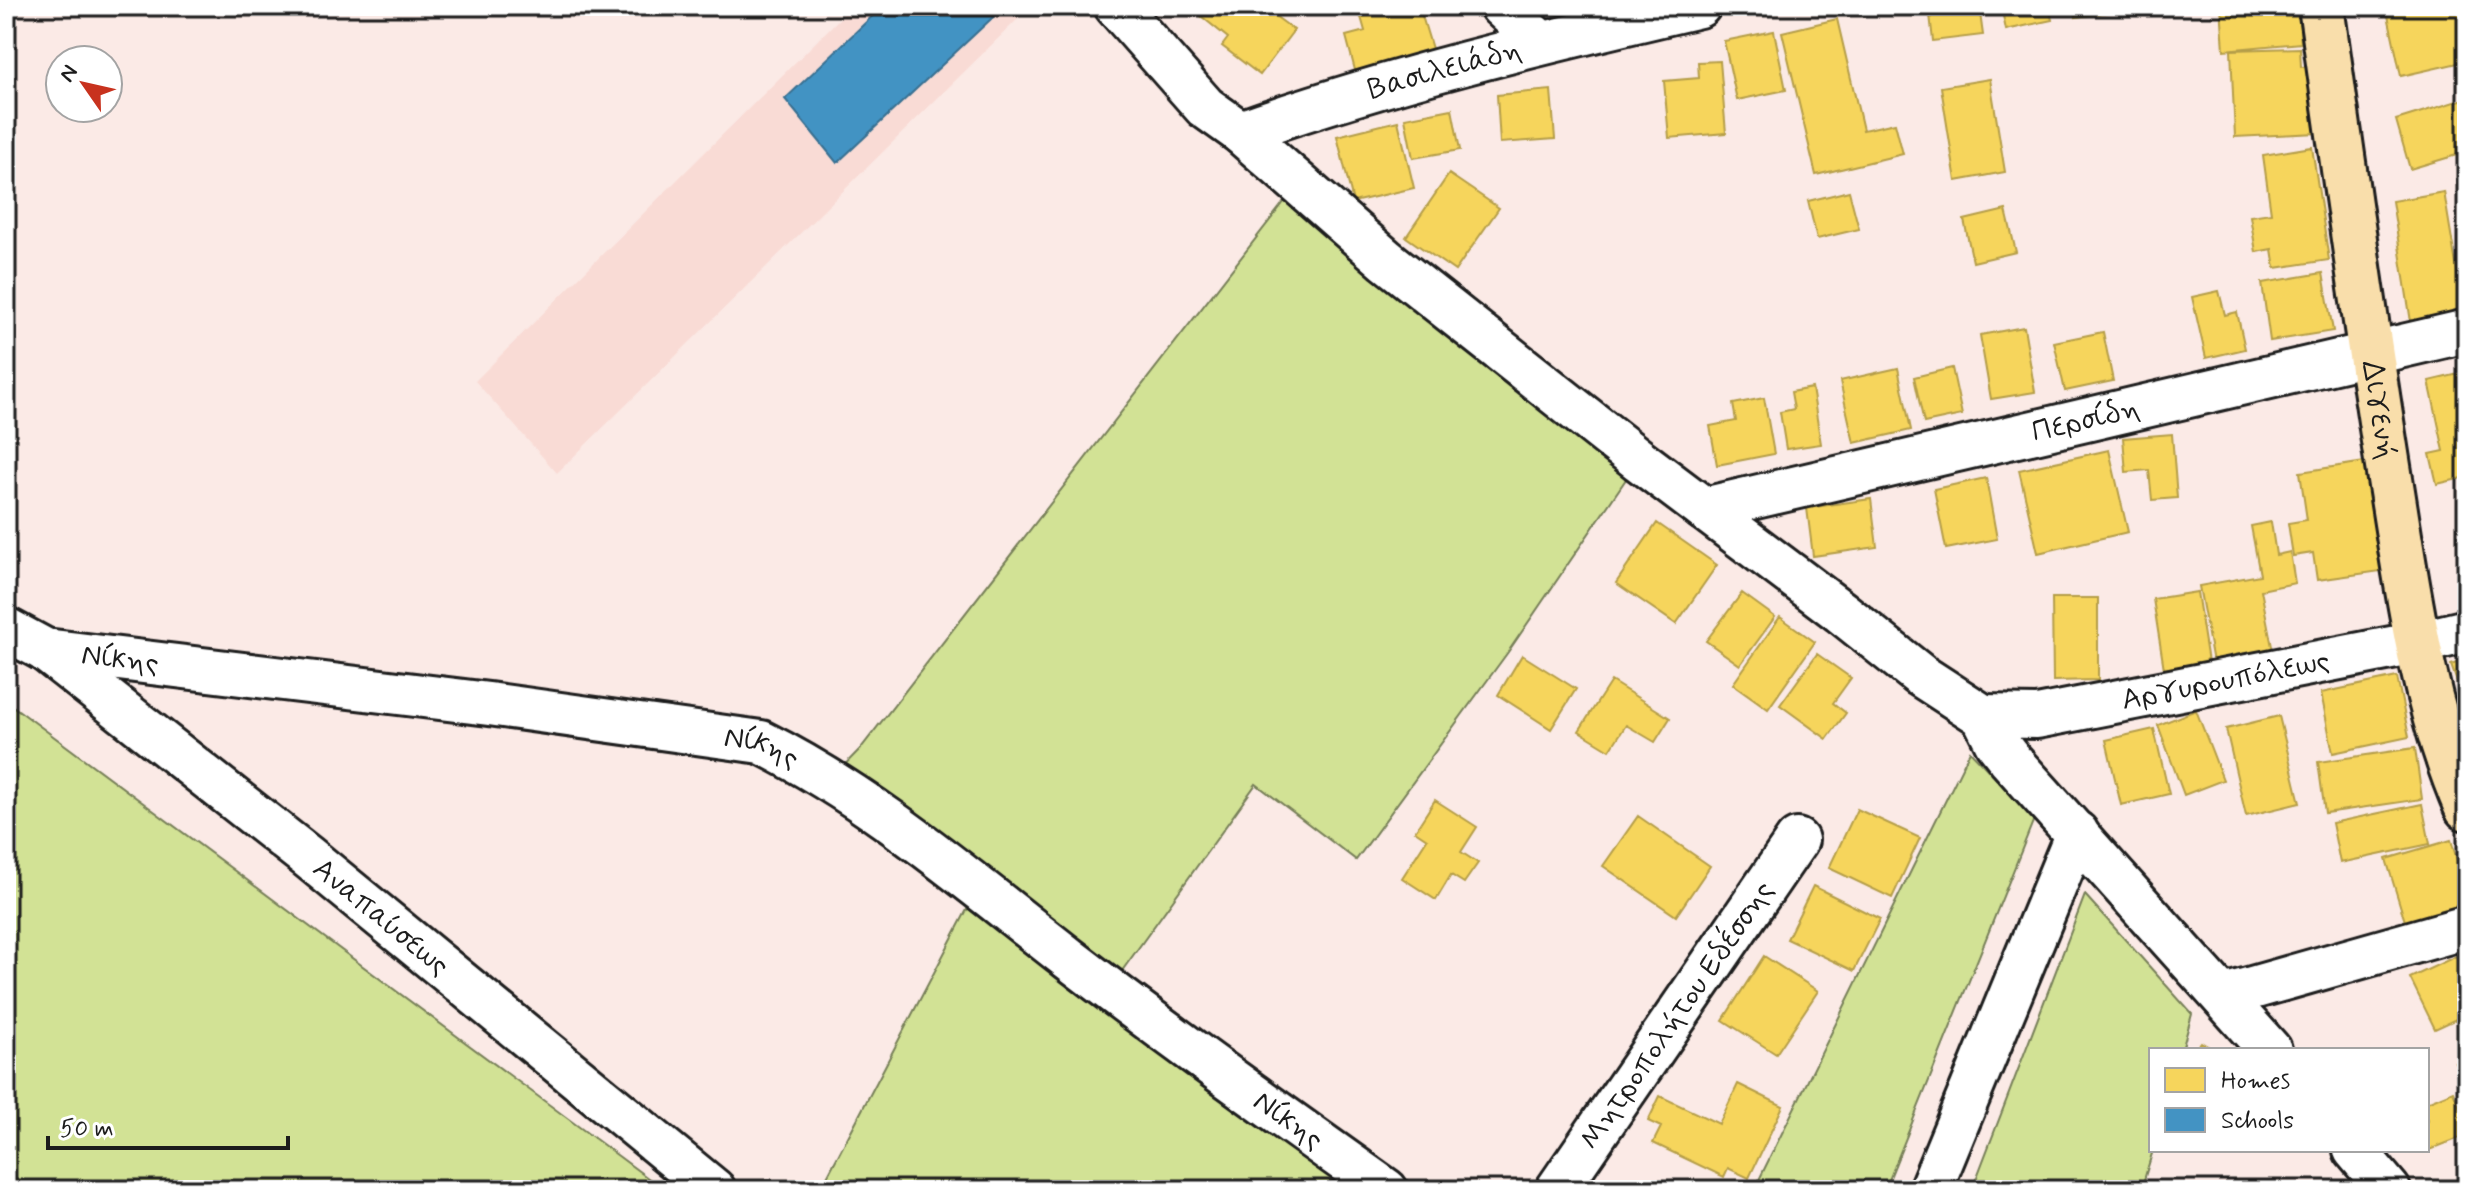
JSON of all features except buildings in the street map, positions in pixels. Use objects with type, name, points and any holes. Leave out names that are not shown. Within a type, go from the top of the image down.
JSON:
[{"type":"main road","name":"Διγενή","points":[[2321,6],[2370,354],[2417,643],[2435,716],[2467,808]]},
{"type":"street","points":[[1116,6],[1193,96],[1240,132],[1386,260],[1920,675],[1983,716],[1996,742],[2010,760],[2268,1048]]},
{"type":"street","points":[[1501,6],[1541,43]]},
{"type":"street","name":"Βασιλειάδη","points":[[1240,132],[1296,112],[1541,43],[1699,6]]},
{"type":"street","name":"Περσίδη","points":[[1704,509],[2467,331]]},
{"type":"street","name":"Νίκης","points":[[6,629],[45,650],[489,704],[761,742],[795,759],[922,845],[1108,989],[1386,1190]]},
{"type":"street","name":"Αργυρουπόλεως","points":[[1983,716],[2037,717],[2467,631]]},
{"type":"street","name":"Αναπαύσεως","points":[[45,650],[308,857],[714,1190]]},
{"type":"street","points":[[1930,1190],[2077,833]]},
{"type":"street","name":"Μητροπολήτου Εδέσσης","points":[[1557,1190],[1797,840]]},
{"type":"street","points":[[2224,996],[2467,927]]},
{"type":"street","points":[[2357,1152],[2389,1190]]},
{"type":"shaded area","points":[[852,6],[1031,6],[557,473],[475,381]]},
{"type":"green space","points":[[1298,184],[1639,460],[1508,652],[1356,860],[1256,784],[1109,989],[1386,1190],[820,1190],[970,904],[829,781],[861,748]]},
{"type":"green space","points":[[6,701],[664,1190],[6,1190]]},
{"type":"green space","points":[[1970,751],[2034,819],[1885,1190],[1754,1190]]},
{"type":"green space","points":[[2085,895],[2192,1014],[2183,1048],[2149,1048],[2149,1152],[2152,1152],[2141,1190],[1972,1190]]}]
